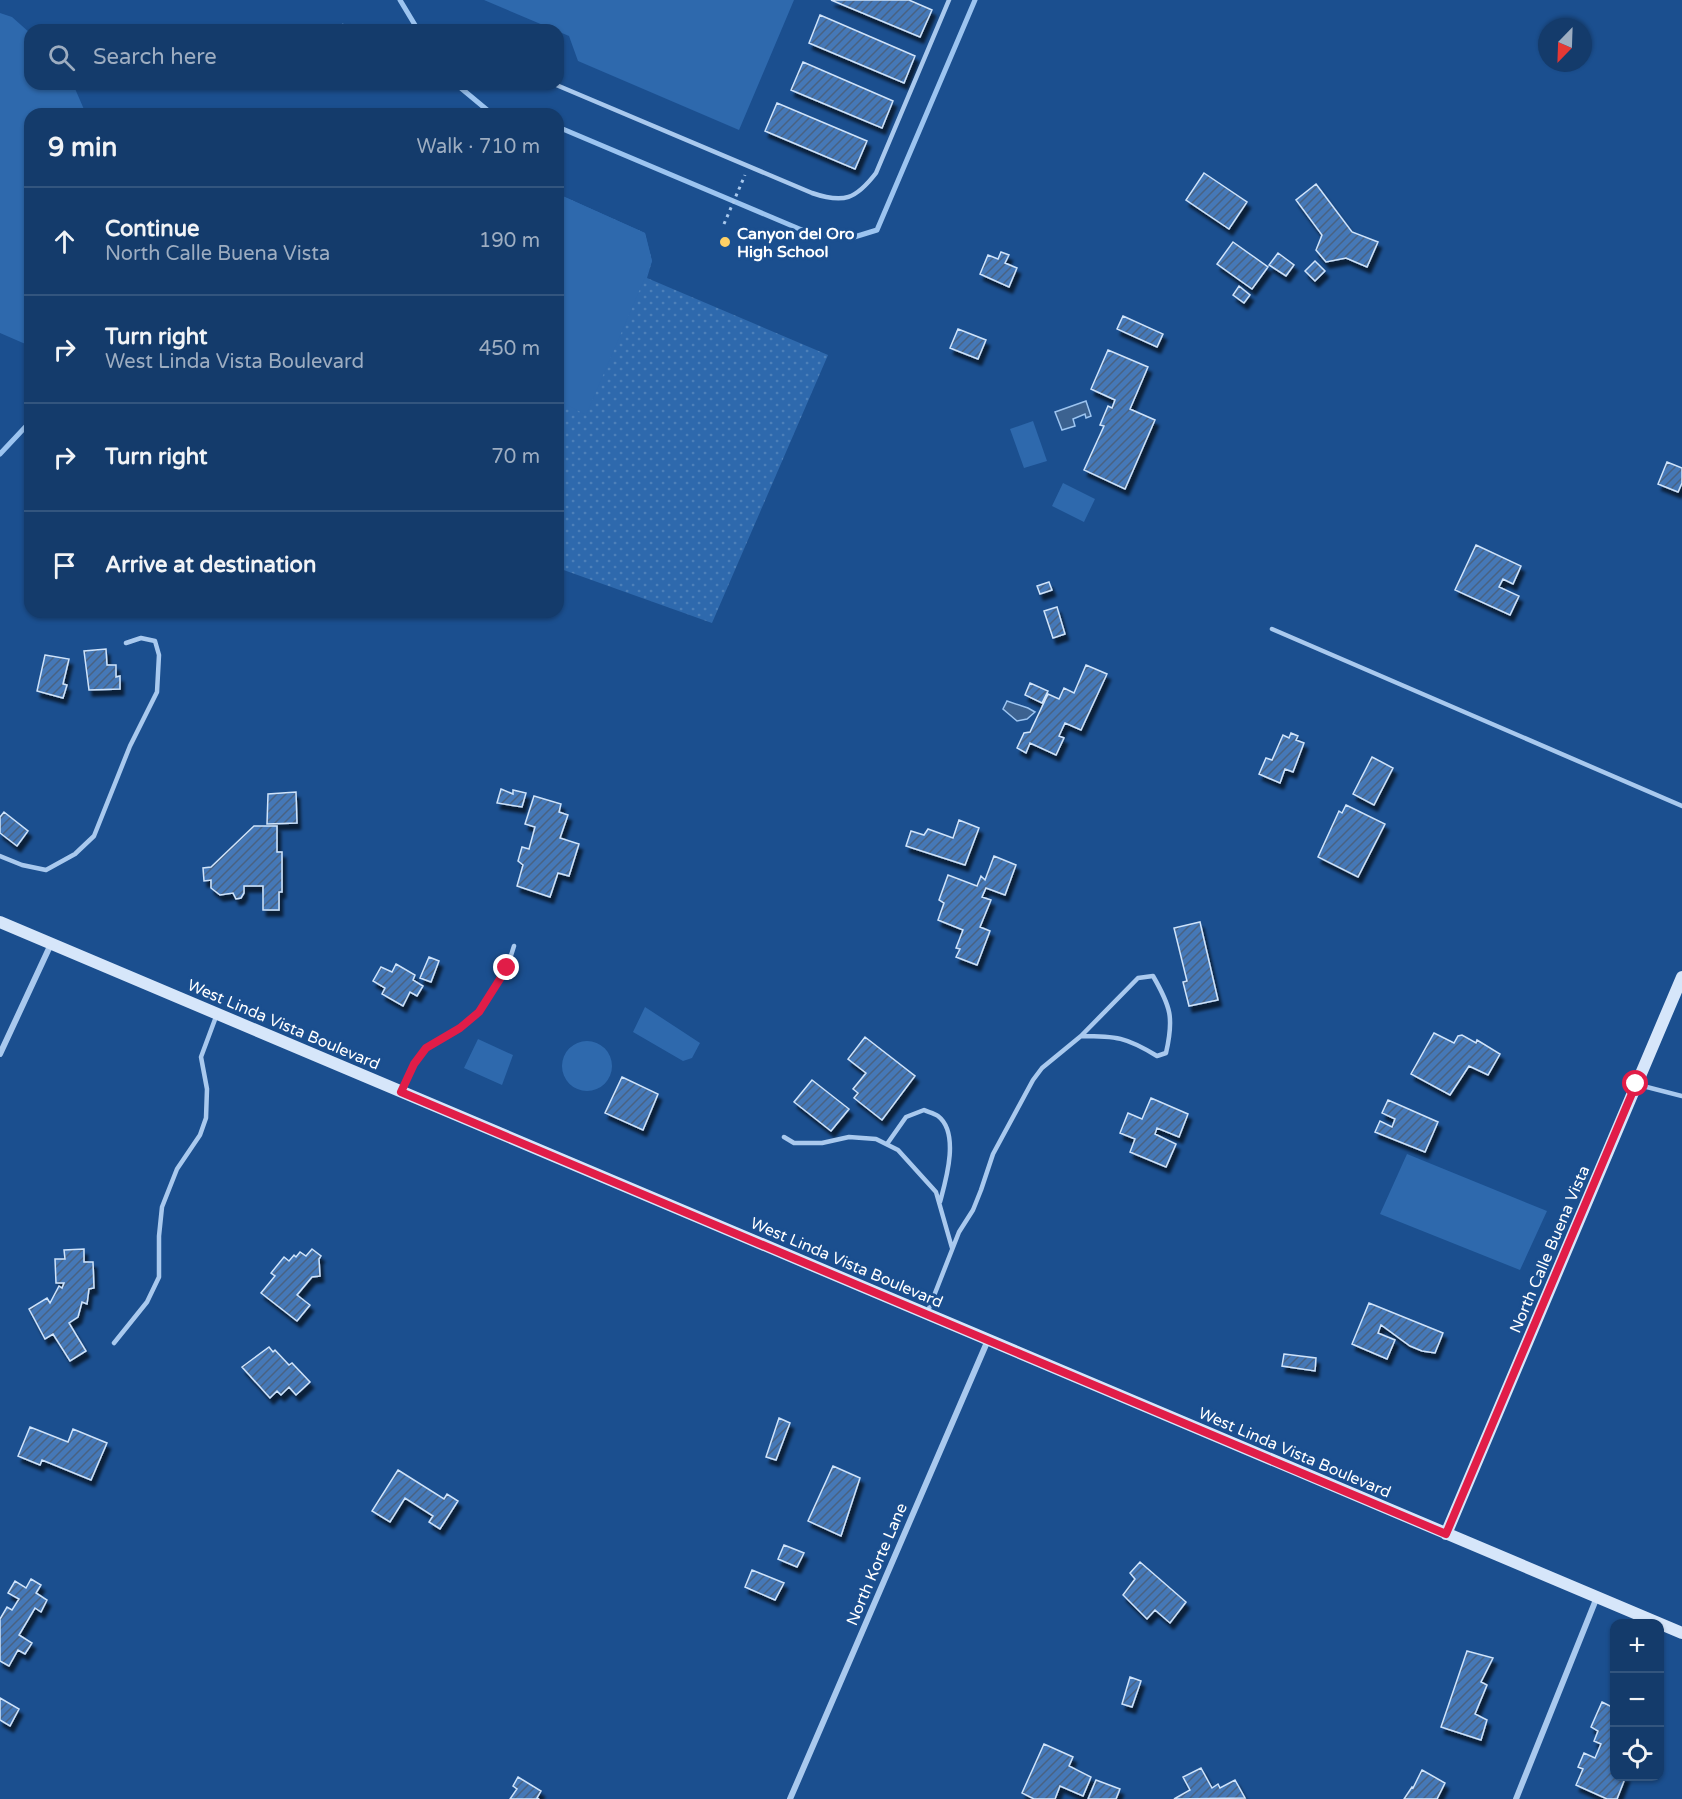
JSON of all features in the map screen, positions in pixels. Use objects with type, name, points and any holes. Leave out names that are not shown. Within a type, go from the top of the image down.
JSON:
[{"type":"street","name":"West Linda Vista Boulevard","points":[[0,922],[1682,1633]]},
{"type":"street","points":[[0,1054],[51,944]]},
{"type":"street","name":"North Calle Buena Vista","points":[[1446,1534],[1682,977]]},
{"type":"street","name":"North Korte Lane","points":[[790,1799],[988,1340]]},
{"type":"street","points":[[1516,1799],[1597,1597]]},
{"type":"lane","points":[[564,88],[812,193],[829,199],[845,200],[867,185],[876,173],[949,0]]},
{"type":"lane","points":[[1272,629],[1682,807]]},
{"type":"lane","points":[[0,856],[22,866],[46,870],[75,854],[94,836],[130,746],[157,692],[159,654],[155,641],[141,638],[126,642]]},
{"type":"lane","points":[[401,1092],[414,1064],[426,1048],[460,1028],[479,1012],[507,968],[514,946]]},
{"type":"lane","points":[[927,1314],[952,1248],[977,1200],[993,1154],[1033,1080],[1042,1068],[1081,1036],[1138,978],[1153,976],[1167,1000],[1171,1029],[1166,1053],[1156,1056],[1133,1041],[1114,1036],[1081,1036]]},
{"type":"lane","points":[[114,1343],[147,1302],[159,1277],[162,1207],[177,1169],[200,1135],[206,1118],[207,1089],[201,1057],[217,1014]]},
{"type":"lane","points":[[1636,1084],[1682,1096]]},
{"type":"lane","points":[[887,1144],[906,1117],[924,1110],[938,1116],[948,1129],[950,1147],[947,1177],[940,1202]]},
{"type":"lane","points":[[784,1137],[794,1143],[822,1143],[849,1137],[876,1139],[898,1150],[936,1192],[952,1248]]},
{"type":"path","points":[[724,224],[744,178]]},
{"type":"shaded area","points":[[484,0],[794,0],[739,130],[578,61],[569,36],[564,34],[564,24],[541,24]]},
{"type":"shaded area","points":[[0,13],[12,17],[24,28],[24,90],[76,90],[83,108],[24,108],[24,343],[0,333]]},
{"type":"shaded area","points":[[564,197],[645,233],[652,261],[647,278],[828,355],[712,623],[564,570]]},
{"type":"shaded area","points":[[564,197],[645,233],[652,261],[586,415],[564,403]]},
{"type":"shaded area","points":[[1086,401],[1091,416],[1086,418],[1085,414],[1073,419],[1075,426],[1062,430],[1055,412]]},
{"type":"shaded area","points":[[1033,421],[1047,461],[1024,468],[1010,429]]},
{"type":"shaded area","points":[[1063,483],[1095,499],[1084,522],[1052,506]]},
{"type":"shaded area","points":[[1007,701],[1035,712],[1027,719],[1017,721],[1003,709]]},
{"type":"shaded area","points":[[645,1007],[700,1043],[692,1058],[683,1061],[633,1032]]},
{"type":"shaded area","points":[[478,1039],[513,1055],[502,1085],[464,1068]]},
{"type":"shaded area","points":[[587,1041],[605,1048],[612,1066],[605,1084],[587,1091],[569,1084],[562,1066],[569,1048]]},
{"type":"shaded area","points":[[1407,1154],[1547,1211],[1520,1270],[1380,1214]]},
{"type":"building","points":[[831,0],[909,0],[932,10],[920,37]]},
{"type":"building","points":[[820,15],[915,56],[904,83],[809,43]]},
{"type":"building","points":[[803,62],[893,101],[882,128],[791,90]]},
{"type":"building","points":[[777,103],[867,141],[855,169],[765,131]]},
{"type":"building","points":[[1204,173],[1247,202],[1229,229],[1186,200]]},
{"type":"building","points":[[1316,184],[1352,232],[1378,242],[1367,267],[1346,258],[1326,262],[1316,250],[1322,235],[1296,200]]},
{"type":"building","points":[[1233,242],[1268,267],[1252,289],[1217,264]]},
{"type":"building","points":[[1001,252],[1009,255],[1005,263],[1017,268],[1009,287],[980,274],[988,255],[998,259]]},
{"type":"building","points":[[1278,253],[1294,265],[1286,276],[1269,265]]},
{"type":"building","points":[[1315,261],[1325,271],[1315,281],[1305,271]]},
{"type":"building","points":[[1239,286],[1250,295],[1244,303],[1233,295]]},
{"type":"building","points":[[1123,316],[1163,334],[1157,347],[1117,329]]},
{"type":"building","points":[[958,329],[986,340],[978,359],[950,348]]},
{"type":"building","points":[[1108,350],[1148,367],[1130,409],[1155,420],[1125,489],[1084,470],[1104,426],[1100,425],[1108,406],[1112,408],[1115,400],[1091,389]]},
{"type":"building","points":[[1667,462],[1682,468],[1682,483],[1678,492],[1658,484]]},
{"type":"building","points":[[1476,545],[1521,566],[1513,584],[1503,579],[1499,587],[1519,596],[1510,615],[1455,590]]},
{"type":"building","points":[[1049,582],[1052,590],[1040,594],[1037,586]]},
{"type":"building","points":[[1057,607],[1065,634],[1053,638],[1044,611]]},
{"type":"building","points":[[106,649],[107,665],[116,665],[116,677],[120,676],[120,689],[89,690],[84,651]]},
{"type":"building","points":[[45,655],[69,659],[63,684],[67,685],[63,698],[37,691]]},
{"type":"building","points":[[1086,665],[1107,674],[1081,730],[1065,723],[1059,736],[1064,738],[1056,755],[1030,743],[1026,753],[1017,748],[1024,733],[1030,732],[1048,694],[1059,699],[1064,688],[1074,693]]},
{"type":"building","points":[[1030,683],[1048,691],[1042,703],[1025,695]]},
{"type":"building","points":[[1291,733],[1298,736],[1296,740],[1304,743],[1293,772],[1285,769],[1280,783],[1259,774],[1266,758],[1272,760],[1283,735],[1289,738]]},
{"type":"building","points":[[1372,757],[1393,768],[1374,805],[1353,794]]},
{"type":"building","points":[[501,789],[513,794],[513,790],[526,793],[522,807],[497,803]]},
{"type":"building","points":[[296,792],[297,823],[267,824],[268,794]]},
{"type":"building","points":[[534,796],[561,804],[559,812],[568,815],[560,838],[579,844],[569,876],[558,873],[550,897],[517,886],[523,865],[518,861],[522,847],[529,849],[535,827],[525,824]]},
{"type":"building","points":[[1346,805],[1385,824],[1358,877],[1318,857],[1339,811],[1342,813]]},
{"type":"building","points":[[4,812],[28,831],[17,846],[0,833],[0,817]]},
{"type":"building","points":[[959,820],[979,828],[965,865],[906,846],[911,831],[924,835],[928,829],[953,838]]},
{"type":"building","points":[[254,826],[277,826],[277,852],[282,852],[282,892],[279,892],[279,910],[263,910],[263,886],[244,886],[241,898],[236,899],[233,893],[220,895],[211,888],[211,880],[204,881],[203,868],[211,867]]},
{"type":"building","points":[[994,856],[1016,865],[1005,895],[986,888],[982,897],[991,900],[980,927],[990,931],[977,965],[956,957],[960,949],[956,948],[963,930],[938,920],[944,903],[939,900],[948,875],[977,886],[981,876],[985,880]]},
{"type":"building","points":[[1200,922],[1218,1000],[1189,1006],[1183,982],[1187,981],[1174,928]]},
{"type":"building","points":[[429,957],[439,961],[431,982],[420,978]]},
{"type":"building","points":[[396,964],[415,975],[413,980],[423,986],[417,996],[410,992],[403,1006],[382,994],[385,988],[373,981],[381,967],[392,972]]},
{"type":"building","points":[[1434,1033],[1454,1043],[1458,1036],[1462,1035],[1476,1043],[1477,1040],[1500,1054],[1488,1075],[1469,1066],[1450,1095],[1411,1074]]},
{"type":"building","points":[[865,1037],[915,1076],[882,1120],[854,1098],[858,1093],[853,1089],[866,1073],[848,1059]]},
{"type":"building","points":[[622,1077],[658,1094],[643,1130],[605,1113]]},
{"type":"building","points":[[812,1080],[849,1109],[831,1131],[794,1102]]},
{"type":"building","points":[[1151,1098],[1188,1114],[1179,1137],[1157,1128],[1155,1134],[1176,1144],[1166,1167],[1130,1152],[1135,1139],[1120,1133],[1128,1113],[1142,1119]]},
{"type":"building","points":[[1388,1100],[1438,1122],[1425,1152],[1375,1132],[1380,1121],[1392,1127],[1395,1119],[1382,1113]]},
{"type":"building","points":[[84,1249],[84,1262],[93,1262],[94,1288],[89,1289],[87,1304],[82,1302],[78,1317],[69,1323],[86,1351],[70,1361],[53,1334],[45,1339],[29,1309],[47,1298],[50,1303],[59,1286],[62,1288],[64,1283],[56,1283],[55,1259],[65,1259],[64,1250]]},
{"type":"building","points":[[312,1249],[321,1256],[319,1259],[320,1276],[312,1277],[297,1295],[310,1305],[297,1321],[261,1293],[275,1276],[271,1273],[284,1257],[289,1261],[300,1252],[306,1256]]},
{"type":"building","points":[[1369,1303],[1443,1333],[1435,1353],[1410,1346],[1381,1325],[1378,1333],[1395,1340],[1387,1359],[1352,1344]]},
{"type":"building","points":[[269,1347],[289,1365],[292,1363],[310,1382],[296,1395],[289,1387],[281,1395],[277,1391],[270,1398],[242,1367]]},
{"type":"building","points":[[1284,1354],[1316,1358],[1315,1371],[1282,1366]]},
{"type":"building","points":[[779,1418],[790,1423],[776,1460],[766,1457]]},
{"type":"building","points":[[30,1427],[68,1442],[73,1429],[107,1443],[91,1480],[42,1460],[40,1465],[18,1456]]},
{"type":"building","points":[[833,1466],[860,1478],[841,1536],[808,1521]]},
{"type":"building","points":[[398,1470],[444,1499],[447,1494],[458,1501],[440,1529],[429,1522],[433,1516],[405,1498],[390,1522],[372,1511]]},
{"type":"building","points":[[784,1545],[804,1553],[797,1567],[778,1559]]},
{"type":"building","points":[[1140,1562],[1186,1602],[1170,1623],[1155,1610],[1147,1619],[1123,1595],[1135,1579],[1130,1573]]},
{"type":"building","points":[[752,1570],[784,1583],[775,1600],[745,1587]]},
{"type":"building","points":[[31,1579],[41,1585],[36,1593],[47,1600],[41,1612],[35,1608],[19,1635],[32,1643],[25,1654],[18,1650],[9,1666],[0,1661],[0,1619],[7,1607],[12,1610],[19,1599],[8,1593],[15,1581],[26,1588]]},
{"type":"building","points":[[1467,1651],[1493,1658],[1481,1682],[1487,1685],[1475,1714],[1487,1720],[1481,1740],[1441,1727]]},
{"type":"building","points":[[1130,1677],[1141,1681],[1132,1707],[1122,1704]]},
{"type":"building","points":[[0,1698],[19,1709],[10,1726],[0,1720]]},
{"type":"building","points":[[1602,1702],[1610,1706],[1610,1781],[1624,1781],[1617,1799],[1607,1799],[1576,1785],[1583,1769],[1578,1767],[1584,1753],[1595,1758],[1601,1744],[1594,1741],[1598,1731],[1591,1727]]},
{"type":"building","points":[[1044,1744],[1073,1757],[1069,1766],[1091,1777],[1083,1796],[1060,1786],[1055,1799],[1034,1799],[1022,1793]]},
{"type":"building","points":[[1201,1768],[1212,1788],[1218,1784],[1220,1788],[1235,1780],[1245,1798],[1174,1799],[1190,1790],[1183,1777]]},
{"type":"building","points":[[1422,1770],[1445,1783],[1437,1799],[1404,1799],[1413,1788]]},
{"type":"building","points":[[518,1777],[541,1791],[537,1798],[539,1799],[510,1799],[517,1789],[513,1786]]},
{"type":"building","points":[[1096,1780],[1120,1789],[1116,1799],[1088,1799]]},
{"type":"waterway","points":[[400,0],[414,24]]},
{"type":"waterway","points":[[564,130],[809,233],[851,238],[877,230],[975,0]]},
{"type":"waterway","points":[[463,90],[485,108]]},
{"type":"waterway","points":[[0,454],[24,428]]},
{"type":"place","name":"Canyon del Oro High School","points":[[725,242]]},
{"type":"route","points":[[507,968],[479,1012],[460,1028],[426,1048],[414,1064],[401,1092],[1446,1534],[1636,1084]]}]
